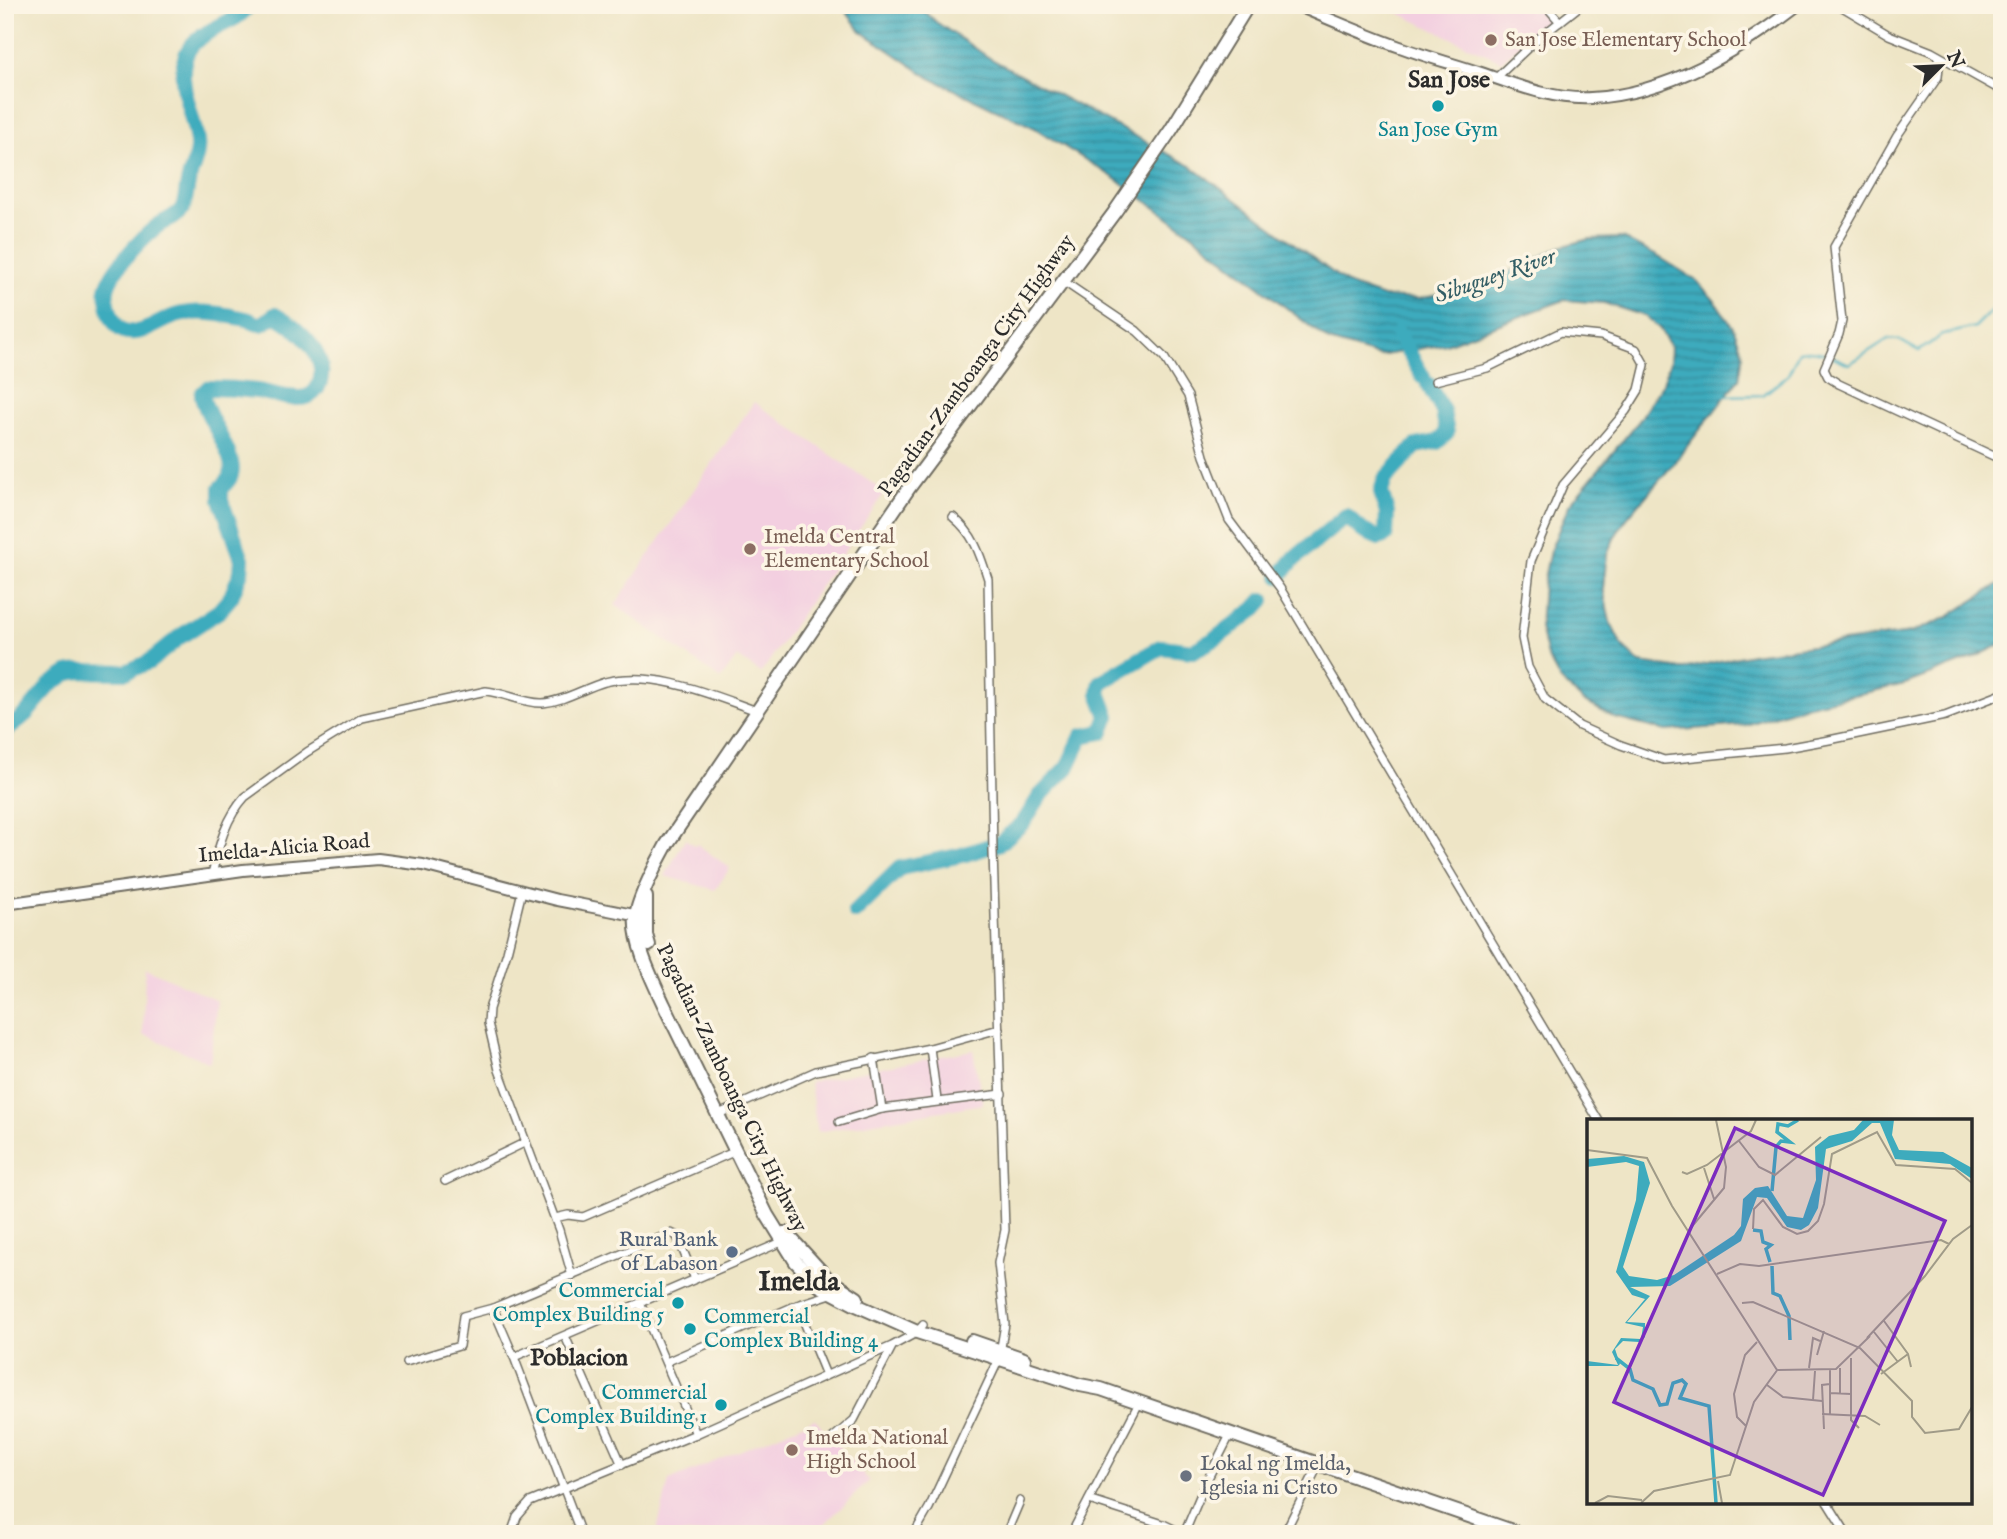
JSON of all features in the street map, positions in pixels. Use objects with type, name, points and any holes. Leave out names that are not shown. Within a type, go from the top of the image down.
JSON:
[{"type":"highway","name":"Pagadian-Zamboanga City Highway","points":[[920,1328],[849,1294],[828,1279],[786,1240],[767,1215],[649,971],[639,939],[646,890],[667,845],[757,711],[909,488],[1114,213],[1171,130],[1248,5]]},
{"type":"highway","name":"Pagadian-Zamboanga City Highway","points":[[641,917],[654,965],[796,1262],[831,1294],[1080,1385],[1101,1389],[1521,1534]]},
{"type":"main road","points":[[1296,5],[1401,48],[1547,93],[1580,98],[1632,91],[1676,78],[1706,65],[1754,37],[1798,5]]},
{"type":"main road","name":"Imelda-Alicia Road","points":[[5,904],[212,874],[378,859],[423,865],[522,891],[641,917]]},
{"type":"street","points":[[1545,5],[1560,22]]},
{"type":"street","points":[[1496,78],[1581,5]]},
{"type":"street","points":[[1839,5],[1889,35],[1932,52],[2002,91]]},
{"type":"street","points":[[1938,57],[1938,77],[1897,136],[1834,247],[1842,321],[1824,369],[1828,377],[1839,384],[2002,460]]},
{"type":"street","points":[[1063,281],[1137,331],[1164,357],[1188,396],[1204,456],[1229,520],[1280,588],[1598,1119]]},
{"type":"street","points":[[1434,381],[1488,368],[1561,332],[1601,335],[1636,349],[1645,365],[1639,390],[1626,411],[1563,485],[1531,561],[1522,638],[1528,667],[1545,699],[1579,726],[1664,760],[1785,748],[1829,740],[1945,716],[2002,694]]},
{"type":"street","points":[[915,1534],[1000,1355],[1005,1324],[998,1263],[1005,1230],[993,852],[988,579],[978,549],[966,527],[953,517]]},
{"type":"street","points":[[212,874],[227,825],[245,797],[347,726],[372,715],[485,691],[503,692],[533,703],[547,702],[603,683],[642,678],[686,688],[757,711]]},
{"type":"street","points":[[522,891],[508,952],[489,1009],[488,1023],[499,1070],[559,1230],[572,1276]]},
{"type":"street","points":[[723,1112],[816,1071],[930,1048],[999,1029]]},
{"type":"street","points":[[930,1048],[937,1100]]},
{"type":"street","points":[[874,1058],[882,1109]]},
{"type":"street","points":[[839,1122],[882,1109],[937,1100],[1002,1094]]},
{"type":"street","points":[[445,1181],[526,1142]]},
{"type":"street","points":[[555,1219],[568,1215],[583,1217],[736,1152]]},
{"type":"street","points":[[406,1362],[459,1346],[463,1316],[493,1308],[671,1233],[677,1236],[695,1279]]},
{"type":"street","points":[[514,1357],[786,1240]]},
{"type":"street","points":[[666,1362],[797,1305],[831,1294]]},
{"type":"street","points":[[640,1303],[696,1434]]},
{"type":"street","points":[[797,1305],[826,1375]]},
{"type":"street","points":[[493,1308],[565,1487],[581,1534]]},
{"type":"street","points":[[511,1534],[517,1517],[530,1502],[696,1434],[892,1346],[920,1328]]},
{"type":"street","points":[[565,1336],[622,1465]]},
{"type":"street","points":[[830,1440],[854,1420],[892,1346]]},
{"type":"street","points":[[1071,1534],[1139,1403]]},
{"type":"street","points":[[1089,1500],[1163,1524],[1184,1534],[1230,1434]]},
{"type":"street","points":[[1284,1534],[1320,1463]]},
{"type":"street","points":[[1006,1534],[1020,1500]]},
{"type":"street","points":[[1828,1504],[1847,1534]]},
{"type":"shaded area","name":"San Jose Elementary School","points":[[1381,5],[1537,5],[1550,20],[1501,61]]},
{"type":"shaded area","name":"Imelda Central Elementary School","points":[[754,402],[885,492],[761,673],[737,657],[721,679],[615,605]]},
{"type":"shaded area","points":[[685,839],[695,846],[697,844],[730,868],[715,890],[665,876]]},
{"type":"shaded area","points":[[145,968],[217,1000],[210,1063],[143,1034]]},
{"type":"shaded area","points":[[973,1050],[983,1104],[817,1132],[810,1082]]},
{"type":"shaded area","name":"Imelda National High School","points":[[815,1419],[869,1481],[814,1534],[656,1534],[669,1481]]},
{"type":"water","points":[[450,5],[535,5],[515,13],[493,15],[470,12]]},
{"type":"water","points":[[841,5],[918,5],[936,22],[991,59],[1191,166],[1349,285],[1383,297],[1419,299],[1451,292],[1496,278],[1560,247],[1590,239],[1622,238],[1696,280],[1715,301],[1734,329],[1743,354],[1739,379],[1628,517],[1615,536],[1607,555],[1603,588],[1610,622],[1622,646],[1640,663],[1683,669],[1752,654],[1911,633],[1948,617],[2002,582],[2002,644],[1905,684],[1804,706],[1746,725],[1666,731],[1615,718],[1583,701],[1560,680],[1547,656],[1540,628],[1543,583],[1550,551],[1569,505],[1639,421],[1663,383],[1670,362],[1671,348],[1660,329],[1645,316],[1604,303],[1564,300],[1446,344],[1379,356],[1329,341],[1192,234],[1116,179],[1033,127],[930,78],[861,31]]},
{"type":"waterway","points":[[5,732],[27,713],[50,685],[68,673],[126,672],[149,662],[181,636],[219,611],[231,597],[241,572],[242,559],[221,500],[221,488],[230,479],[232,467],[202,394],[208,388],[226,388],[300,398],[313,393],[320,382],[320,362],[309,343],[293,327],[275,315],[259,324],[223,315],[191,313],[176,316],[143,330],[129,332],[116,324],[106,295],[110,281],[120,264],[135,247],[150,232],[182,209],[197,147],[183,79],[185,58],[197,40],[235,18],[248,5]]},
{"type":"waterway","points":[[1723,396],[1763,395],[1788,375],[1799,352],[1818,352],[1849,364],[1888,339],[1899,340],[1919,351],[1942,335],[1975,327],[2002,300]]},
{"type":"waterway","points":[[1398,334],[1423,377]]},
{"type":"waterway","points":[[1280,576],[1293,560],[1346,516],[1363,531],[1379,538],[1386,535],[1387,513],[1381,492],[1385,479],[1416,446],[1437,442],[1447,433],[1443,411],[1428,384]]},
{"type":"waterway","points":[[855,912],[900,868],[962,855],[1000,843],[1023,823],[1040,796],[1067,768],[1082,736],[1102,732],[1108,716],[1099,693],[1101,682],[1161,647],[1193,651],[1215,639],[1263,600]]},
{"type":"place","name":"San Jose Elementary School","points":[[1491,40]]},
{"type":"place","name":"San Jose Gym","points":[[1438,106]]},
{"type":"place","name":"Imelda Central Elementary School","points":[[750,549]]},
{"type":"place","name":"Rural Bank of Labason","points":[[732,1252]]},
{"type":"place","name":"Commercial Complex Building 5","points":[[678,1303]]},
{"type":"place","name":"Commercial Complex Building 4","points":[[690,1329]]},
{"type":"place","name":"Commercial Complex Building 1","points":[[721,1405]]},
{"type":"place","name":"Imelda National High School","points":[[792,1450]]},
{"type":"place","name":"Lokal ng Imelda, Iglesia ni Cristo","points":[[1186,1476]]},
{"type":"district","name":"San Jose","points":[[1449,80]]},
{"type":"district","name":"Imelda","points":[[799,1282]]},
{"type":"district","name":"Poblacion","points":[[579,1358]]},
{"type":"water label","name":"Sibuguey River","points":[[1495,276]]}]
